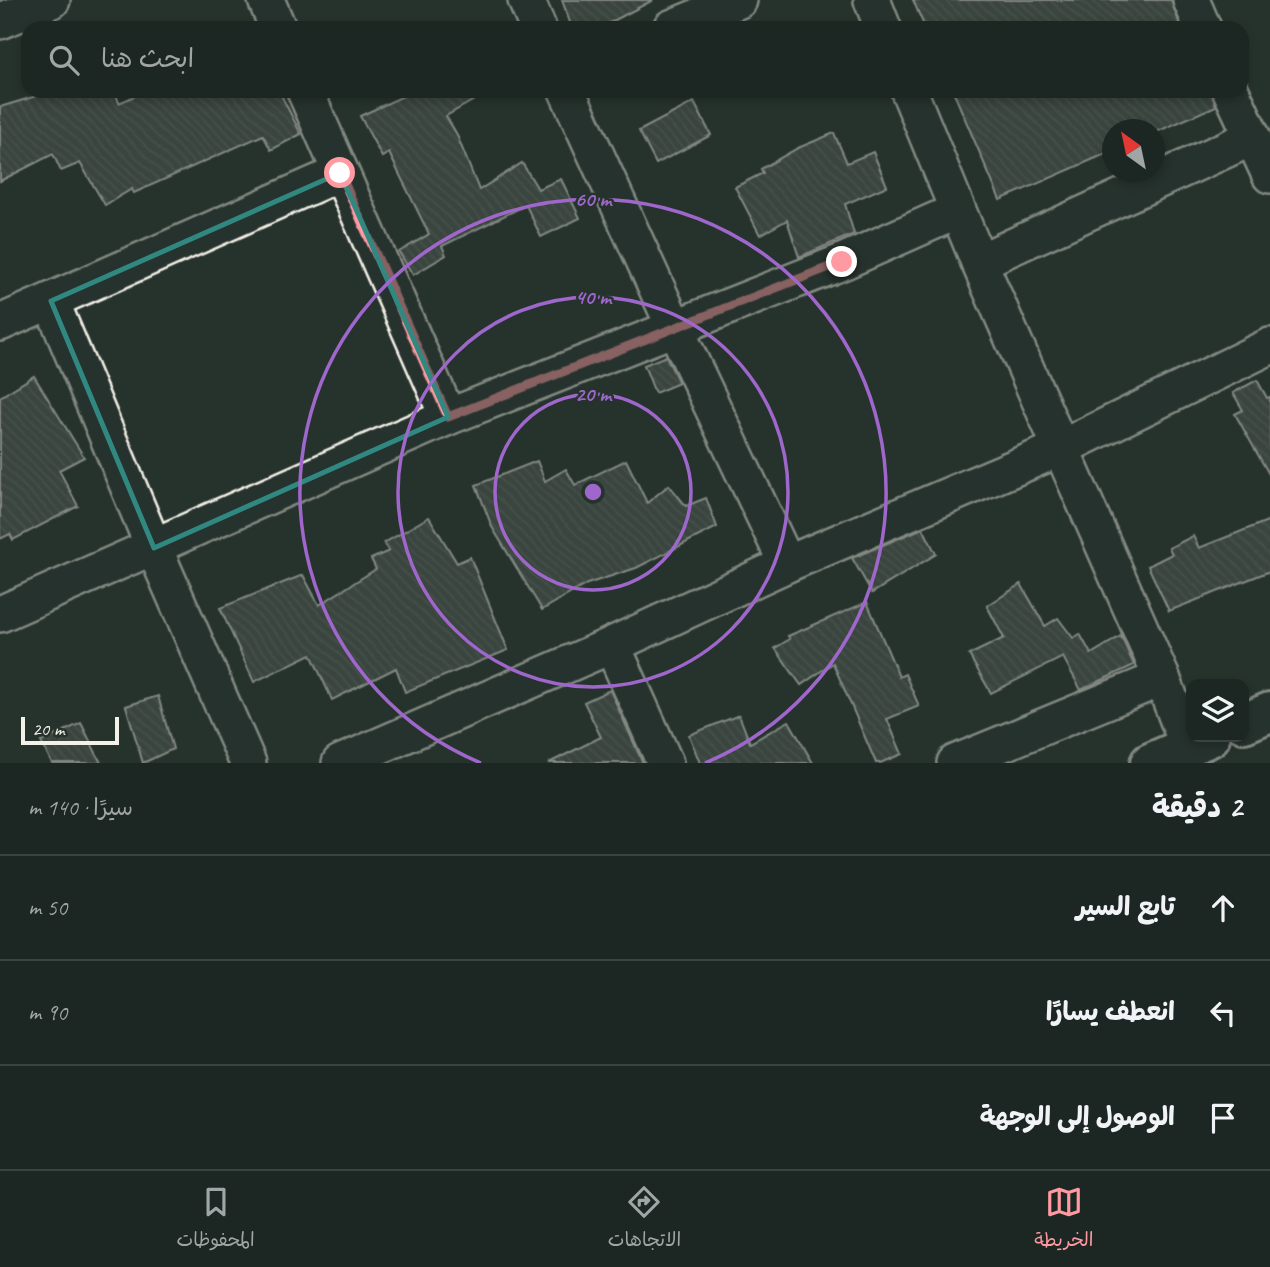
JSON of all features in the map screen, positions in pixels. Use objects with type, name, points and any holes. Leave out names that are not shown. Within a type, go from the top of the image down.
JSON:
[{"type":"street","points":[[0,21],[51,0]]},
{"type":"street","points":[[267,0],[275,21]]},
{"type":"street","points":[[526,0],[535,21]]},
{"type":"street","points":[[688,21],[739,0]]},
{"type":"street","points":[[872,0],[880,21]]},
{"type":"street","points":[[1191,0],[1200,21]]},
{"type":"street","points":[[308,98],[448,417]]},
{"type":"street","points":[[570,98],[787,564]]},
{"type":"street","points":[[912,98],[979,262],[1162,678],[1186,719]]},
{"type":"street","points":[[1234,98],[1270,175]]},
{"type":"street","points":[[979,262],[1251,138]]},
{"type":"street","points":[[0,323],[340,173]]},
{"type":"street","points":[[0,614],[448,417],[842,262],[957,211]]},
{"type":"street","points":[[51,301],[153,548],[248,763]]},
{"type":"street","points":[[340,763],[612,645],[787,564],[1061,448],[1270,345]]},
{"type":"street","points":[[612,645],[665,763]]},
{"type":"street","points":[[955,763],[1162,678]]},
{"type":"street","points":[[1249,721],[1270,712]]},
{"type":"street","points":[[1150,763],[1197,742]]},
{"type":"highlighted area","points":[[340,173],[448,417],[154,548],[51,301]]},
{"type":"building","points":[[562,0],[653,0],[613,21],[570,21]]},
{"type":"building","points":[[913,0],[1171,0],[1178,21],[922,21]]},
{"type":"building","points":[[30,98],[117,98],[119,103],[130,98],[283,98],[301,134],[271,150],[263,135],[134,193],[132,189],[105,205],[80,163],[61,171],[53,154],[0,181],[0,107]]},
{"type":"building","points":[[399,98],[478,98],[446,116],[456,133],[479,190],[522,163],[538,189],[561,179],[580,218],[541,237],[526,205],[442,246],[446,255],[413,275],[399,252],[429,234],[389,153],[382,157],[360,116]]},
{"type":"building","points":[[956,98],[1213,98],[1216,106],[1165,128],[1165,119],[1102,119],[1102,155],[1000,200]]},
{"type":"building","points":[[694,102],[711,135],[656,164],[639,131]]},
{"type":"building","points":[[834,133],[847,163],[873,152],[887,186],[845,204],[854,234],[799,257],[787,220],[760,235],[735,187],[763,173],[761,169],[798,148]]},
{"type":"building","points":[[666,356],[679,383],[655,393],[644,365]]},
{"type":"building","points":[[34,376],[84,457],[59,470],[78,506],[13,540],[10,534],[0,539],[0,397]]},
{"type":"building","points":[[1257,380],[1267,398],[1270,397],[1270,476],[1235,414],[1243,410],[1233,393]]},
{"type":"building","points":[[626,460],[647,503],[669,485],[686,506],[706,498],[717,527],[636,568],[587,584],[542,610],[492,527],[476,485],[537,461],[545,481],[566,469],[575,485]]},
{"type":"building","points":[[429,517],[457,563],[470,557],[508,650],[405,692],[396,668],[332,700],[311,654],[254,682],[220,608],[303,575],[319,605],[376,569],[371,559],[389,551],[384,543]]},
{"type":"building","points":[[1270,520],[1270,571],[1169,611],[1148,566],[1172,554],[1169,548],[1193,536],[1199,548]]},
{"type":"building","points":[[923,528],[936,554],[872,593],[852,558]]},
{"type":"building","points":[[1021,584],[1045,626],[1058,618],[1073,638],[1080,634],[1091,654],[1121,636],[1134,665],[1081,690],[1063,657],[991,693],[969,655],[1004,638],[987,606]]},
{"type":"building","points":[[867,602],[899,677],[905,674],[919,706],[887,719],[902,754],[880,763],[876,763],[833,663],[801,685],[775,648],[790,639],[788,636]]},
{"type":"building","points":[[610,690],[643,763],[549,763],[601,737],[584,702]]},
{"type":"building","points":[[158,696],[173,749],[143,763],[126,706]]},
{"type":"building","points":[[739,715],[750,743],[789,721],[813,763],[700,763],[689,735]]},
{"type":"building","points":[[81,723],[101,763],[52,763],[41,742]]},
{"type":"route","points":[[340,173],[448,417],[842,262]]}]
